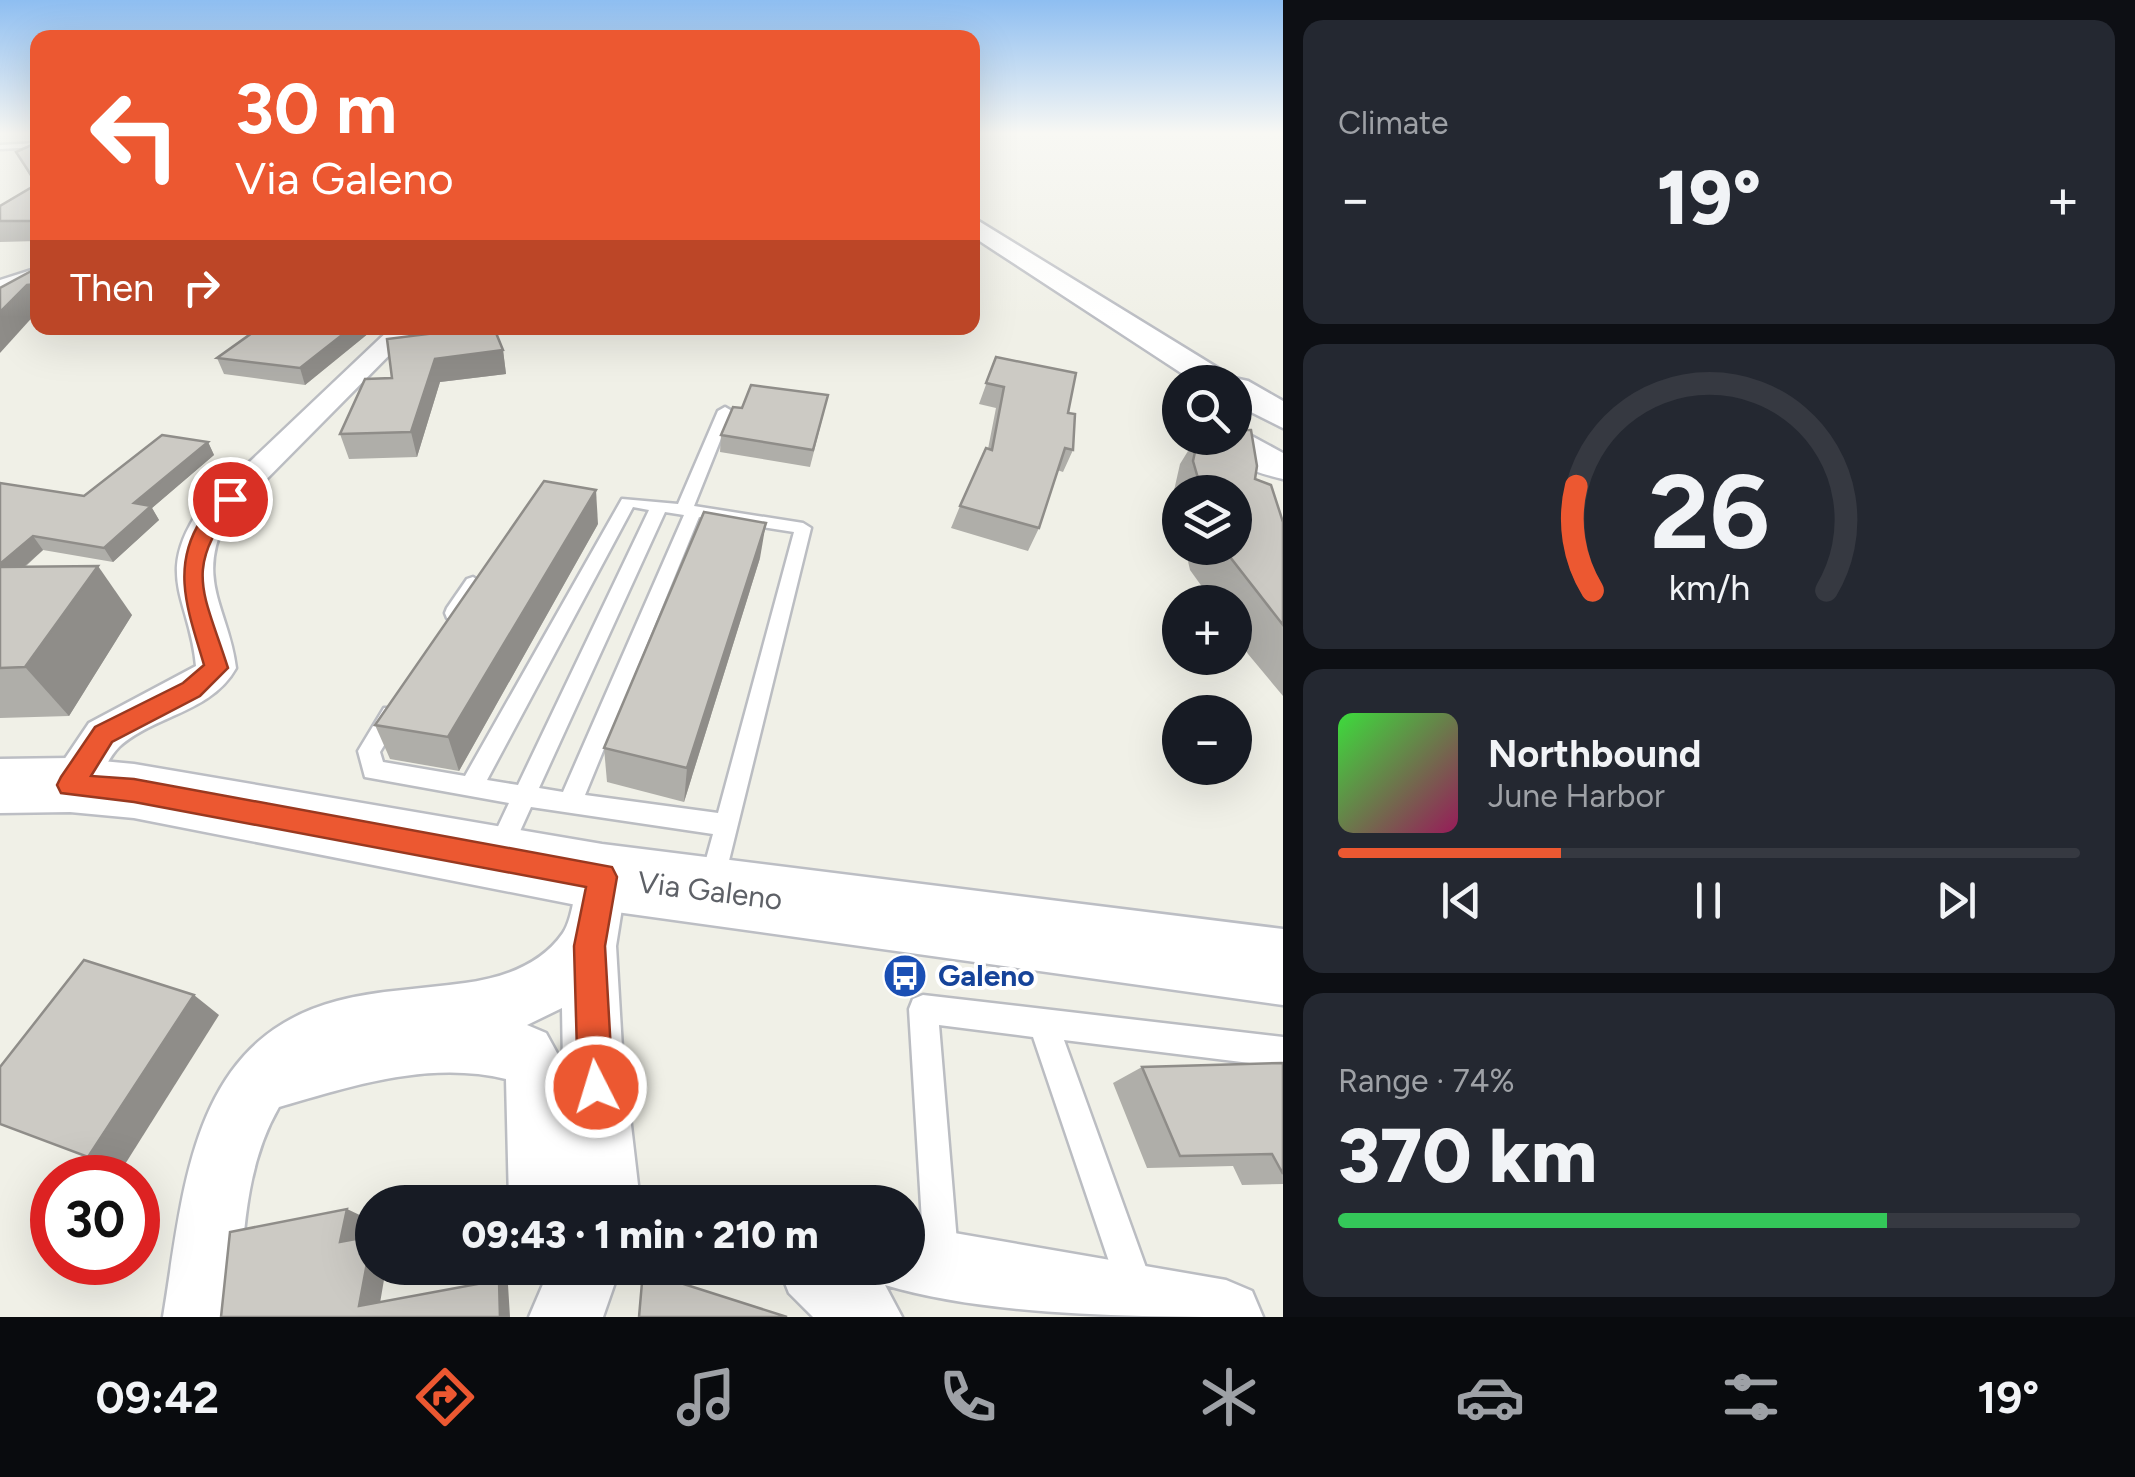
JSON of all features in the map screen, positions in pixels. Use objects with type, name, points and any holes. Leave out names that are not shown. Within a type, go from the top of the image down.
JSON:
[{"type":"main road","points":[[980,229],[1191,365]]},
{"type":"main road","points":[[1252,402],[1282,420]]},
{"type":"main road","points":[[1253,448],[1256,420],[1282,420]]},
{"type":"main road","name":"Via Galeno","points":[[0,786],[70,785],[134,791],[602,877],[1282,967]]},
{"type":"main road","points":[[1282,943],[1210,934],[1186,954],[1230,985],[1282,991]]},
{"type":"street","points":[[0,286],[30,277]]},
{"type":"street","points":[[70,785],[104,734],[192,689],[216,668],[192,586],[198,540],[212,516],[397,335]]},
{"type":"street","points":[[602,877],[589,946],[592,1048],[605,1185]]},
{"type":"street","points":[[200,1317],[224,1156],[253,1088],[284,1050],[322,1034],[369,1022],[495,1008],[528,997],[589,946]]},
{"type":"street","points":[[253,1088],[303,1067],[410,1048],[500,1045],[525,1054],[538,1078],[541,1185]]},
{"type":"street","points":[[925,1263],[1178,1309]]},
{"type":"street","points":[[566,1317],[578,1285]]},
{"type":"street","points":[[832,1285],[865,1317]]},
{"type":"lane","points":[[570,803],[689,511],[725,411]]},
{"type":"lane","points":[[472,787],[628,502],[803,528],[710,891]]},
{"type":"lane","points":[[496,858],[658,506]]},
{"type":"lane","points":[[442,633],[473,582]]},
{"type":"lane","points":[[400,701],[369,751],[373,770],[726,826]]},
{"type":"lane","points":[[924,1185],[923,1009],[1282,1052]]},
{"type":"lane","points":[[1042,1023],[1178,1309]]},
{"type":"building","points":[[19,194],[30,194],[30,221],[0,221],[0,206]]},
{"type":"building","points":[[30,272],[30,285],[0,312],[0,288]]},
{"type":"building","points":[[249,335],[342,335],[300,368],[217,358]]},
{"type":"building","points":[[497,335],[503,350],[435,359],[411,432],[340,434],[365,379],[392,378],[387,339]]},
{"type":"building","points":[[996,357],[1076,373],[1068,413],[1075,414],[1073,450],[1065,448],[1039,528],[960,506],[986,448],[992,450],[1004,387],[986,383]]},
{"type":"building","points":[[751,385],[828,395],[813,450],[721,435],[733,407],[742,408]]},
{"type":"building","points":[[162,435],[208,442],[134,503],[151,506],[104,548],[33,536],[0,564],[0,483],[84,496]]},
{"type":"building","points":[[1252,436],[1255,479],[1271,485],[1283,522],[1283,625],[1236,565],[1252,565],[1252,475],[1197,475],[1194,455],[1252,455]]},
{"type":"building","points":[[544,481],[596,490],[448,737],[375,725]]},
{"type":"building","points":[[704,512],[766,523],[687,768],[604,748]]},
{"type":"building","points":[[98,566],[25,667],[0,668],[0,567]]},
{"type":"building","points":[[84,960],[194,995],[89,1155],[0,1124],[0,1067]]},
{"type":"building","points":[[1283,1063],[1283,1174],[1272,1154],[1180,1156],[1142,1067]]},
{"type":"building","points":[[347,1209],[340,1242],[355,1239],[355,1285],[363,1285],[359,1306],[472,1285],[499,1285],[500,1317],[221,1317],[230,1232]]},
{"type":"building","points":[[642,1285],[687,1285],[787,1317],[639,1317]]},
{"type":"place","name":"Galeno","points":[[905,976]]},
{"type":"route","points":[[230,499],[212,516],[198,540],[192,569],[192,586],[216,668],[192,689],[104,734],[70,785],[134,791],[602,877],[589,946],[596,1087]]}]
